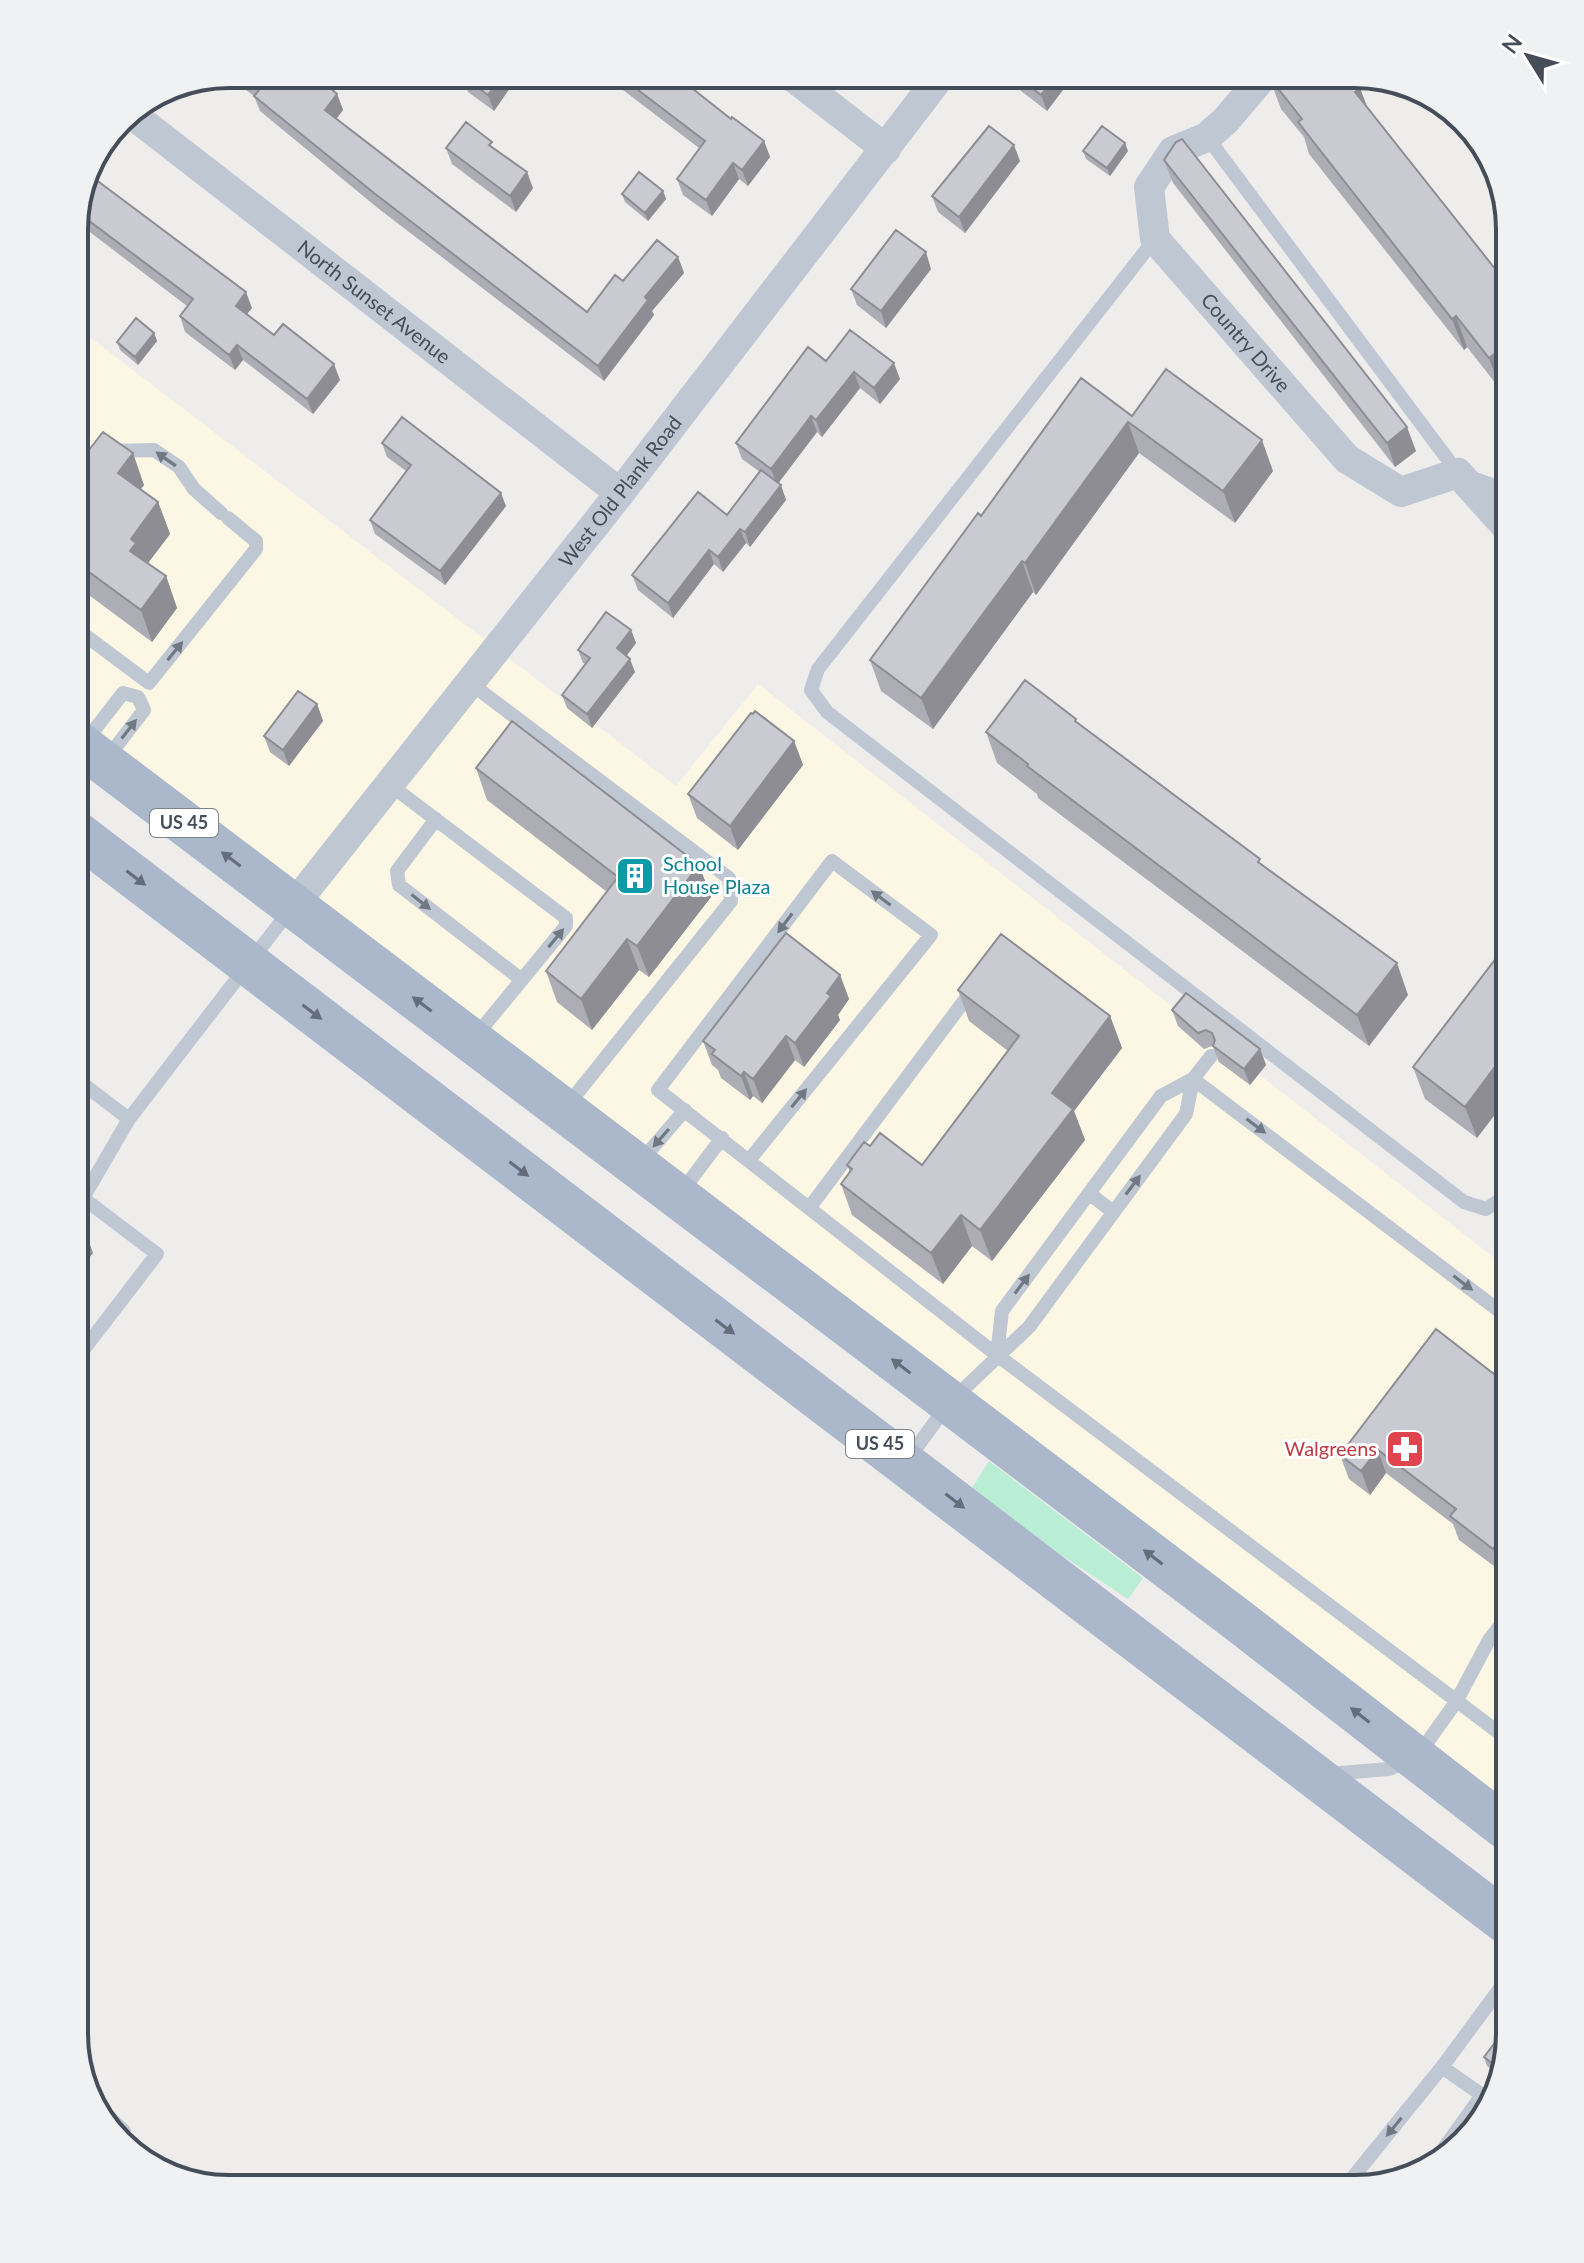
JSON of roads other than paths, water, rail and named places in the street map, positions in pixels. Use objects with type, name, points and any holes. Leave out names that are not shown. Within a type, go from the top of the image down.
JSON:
[{"type":"main road","name":"US 45","points":[[90,749],[472,1042],[1239,1621],[1496,1820]]},
{"type":"main road","name":"US 45","points":[[88,842],[1496,1914]]},
{"type":"street","points":[[807,88],[886,149]]},
{"type":"street","name":"West Old Plank Road","points":[[293,906],[620,493],[932,88]]},
{"type":"street","points":[[1155,239],[1149,187],[1173,151],[1207,137],[1253,88]]},
{"type":"street","name":"North Sunset Avenue","points":[[139,120],[620,493]]},
{"type":"street","name":"Country Drive","points":[[1155,239],[1347,459],[1401,492],[1458,473]]},
{"type":"street","points":[[1458,473],[1496,515]]},
{"type":"lane","points":[[1207,137],[1458,473],[1496,486]]},
{"type":"lane","points":[[1155,239],[818,669],[811,690],[827,712],[1231,1030],[1464,1202],[1486,1209],[1496,1202]]},
{"type":"lane","points":[[91,464],[99,453],[115,449],[154,450],[179,467],[194,489],[256,541],[256,549],[138,697]]},
{"type":"lane","points":[[88,637],[149,683]]},
{"type":"lane","points":[[470,683],[729,878],[731,901],[563,1111]]},
{"type":"lane","points":[[123,693],[138,697],[144,710],[115,748],[90,749],[92,733],[123,693]]},
{"type":"lane","points":[[389,784],[566,918],[566,926],[472,1042]]},
{"type":"lane","points":[[436,819],[397,871],[399,885],[522,980]]},
{"type":"lane","points":[[750,1159],[931,935],[832,861],[658,1090],[997,1355],[1496,1731]]},
{"type":"lane","points":[[88,1189],[129,1119],[293,906]]},
{"type":"lane","points":[[810,1207],[982,976]]},
{"type":"lane","points":[[997,1355],[1002,1311],[1161,1096],[1193,1079],[1211,1056]]},
{"type":"lane","points":[[905,1463],[949,1403],[1029,1327],[1186,1114],[1193,1079]]},
{"type":"lane","points":[[1193,1079],[1496,1304]]},
{"type":"lane","points":[[88,1088],[129,1119]]},
{"type":"lane","points":[[636,1166],[685,1110]]},
{"type":"lane","points":[[677,1197],[722,1138]]},
{"type":"lane","points":[[1089,1193],[1113,1212]]},
{"type":"lane","points":[[88,1202],[157,1254],[88,1344]]},
{"type":"lane","points":[[1314,1775],[1389,1769],[1416,1758],[1456,1702],[1496,1631]]},
{"type":"lane","points":[[1355,2175],[1496,1995]]},
{"type":"lane","points":[[1442,2067],[1482,2095]]},
{"type":"place","name":"School House Plaza","points":[[635,876]]},
{"type":"place","name":"Walgreens","points":[[1405,1449]]}]
